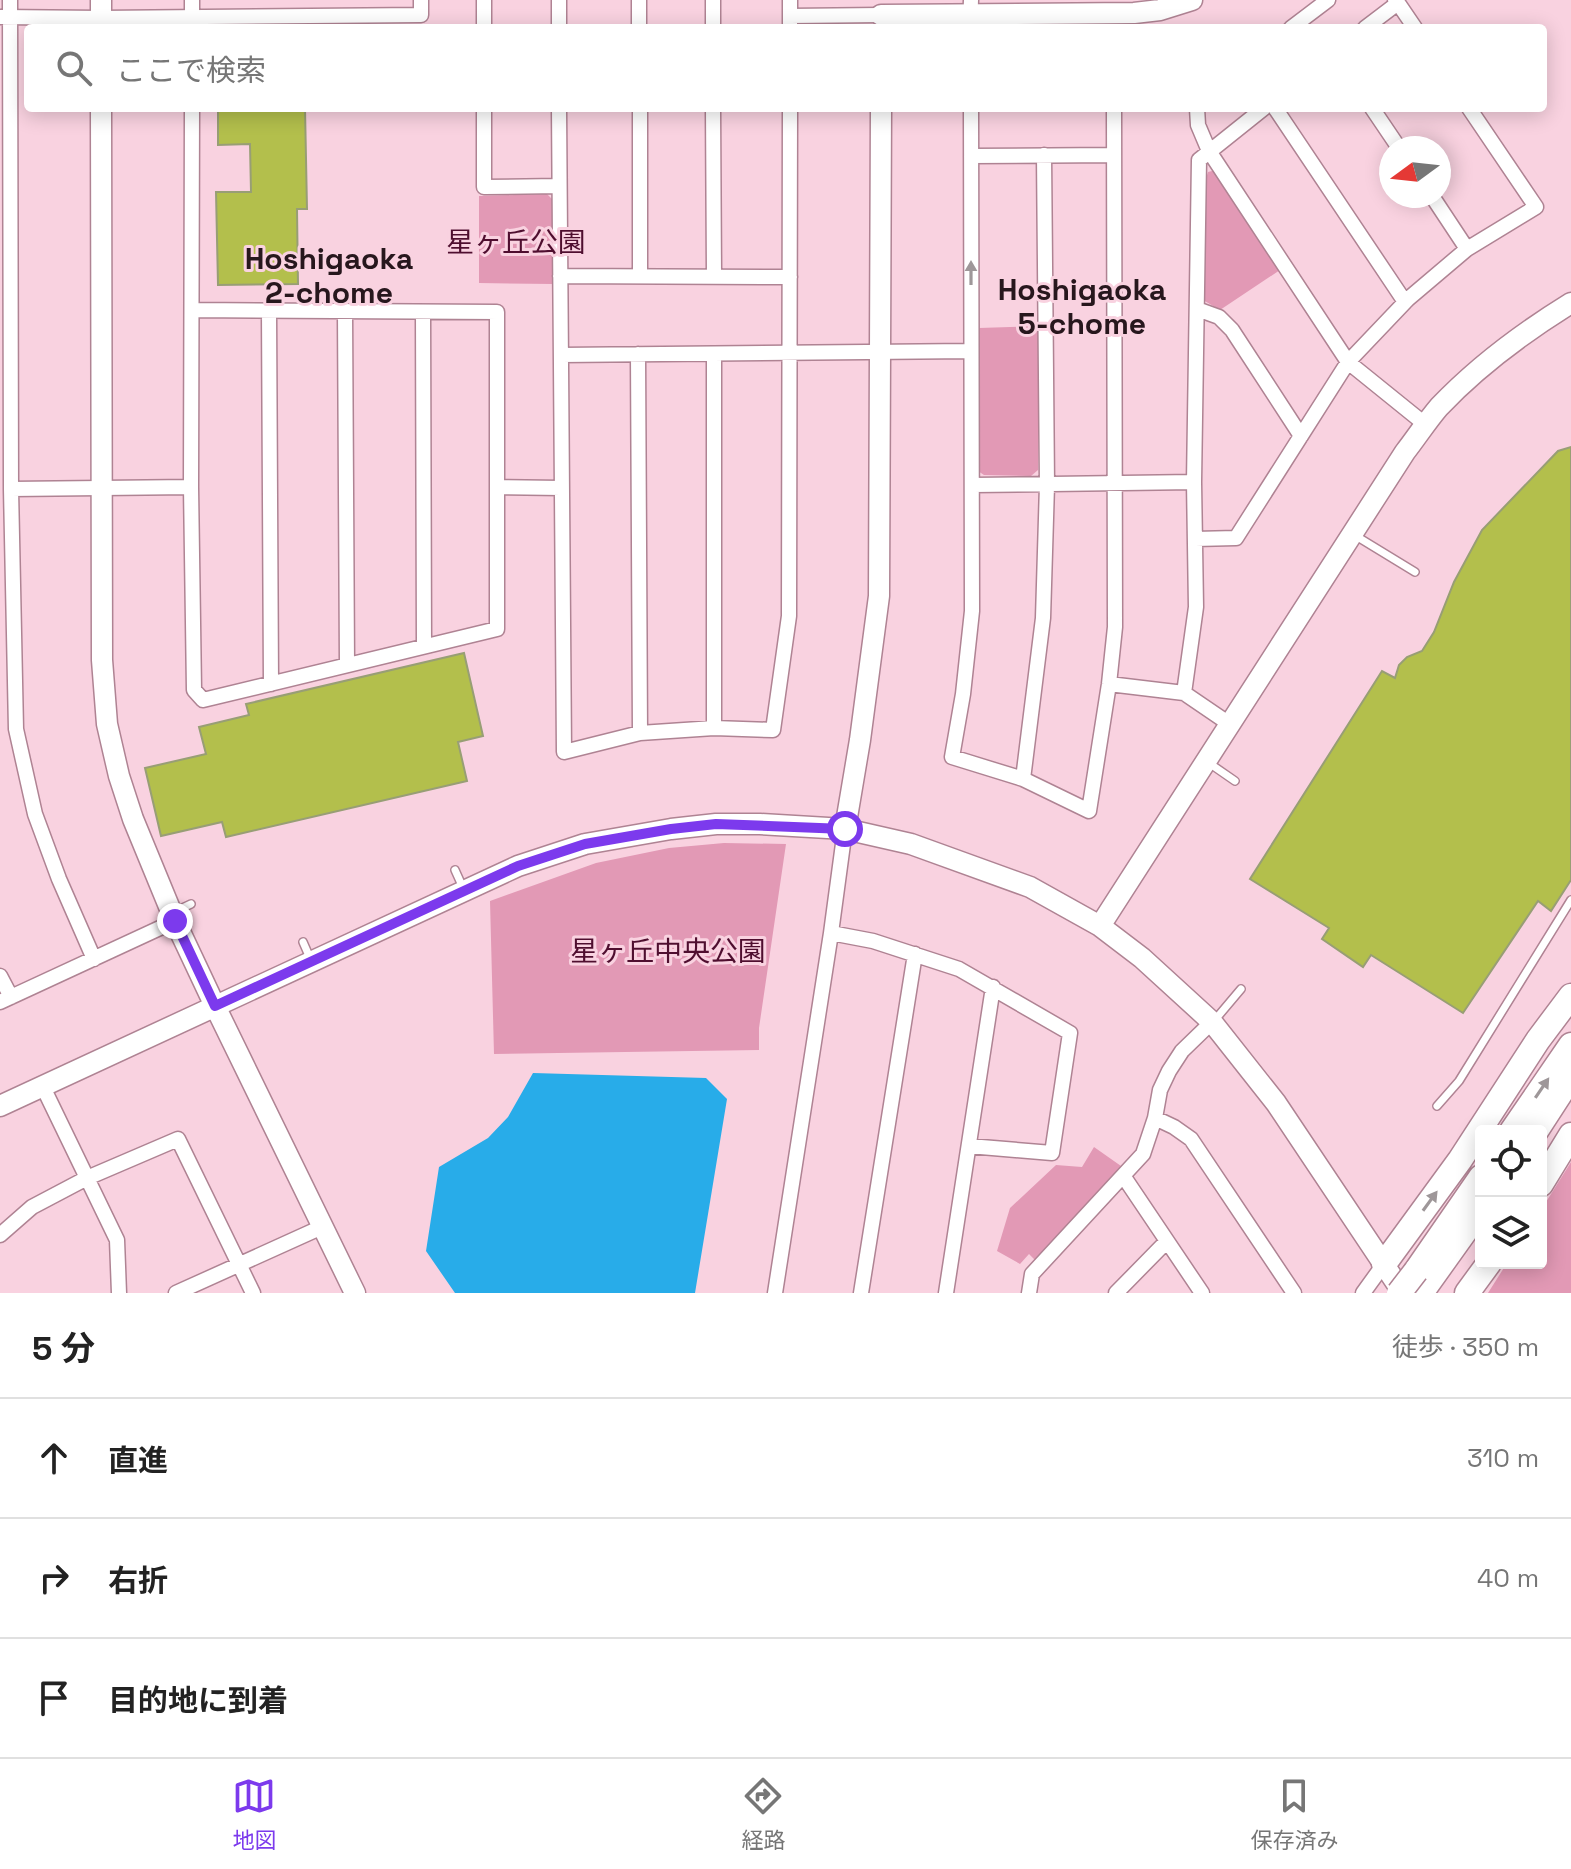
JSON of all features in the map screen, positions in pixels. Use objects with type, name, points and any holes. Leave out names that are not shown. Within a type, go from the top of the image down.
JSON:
[{"type":"highway","points":[[1384,1264],[1460,1160],[1538,1040],[1571,996]]},
{"type":"highway","points":[[1516,1125],[1571,1045]]},
{"type":"highway","points":[[1540,1125],[1571,1077]]},
{"type":"highway","points":[[1547,1174],[1571,1135]]},
{"type":"highway","points":[[1422,1283],[1475,1188]]},
{"type":"highway","points":[[1401,1293],[1422,1283],[1475,1217]]},
{"type":"highway","points":[[1467,1293],[1485,1269]]},
{"type":"street","points":[[10,0],[5,17],[4,92],[5,383],[11,489],[16,729],[35,814],[94,959]]},
{"type":"street","points":[[192,0],[192,23]]},
{"type":"street","points":[[269,0],[269,16]]},
{"type":"street","points":[[5,17],[101,15],[192,23],[345,8],[421,15],[421,0]]},
{"type":"street","points":[[484,0],[484,24]]},
{"type":"street","points":[[559,0],[559,24]]},
{"type":"street","points":[[639,0],[639,24]]},
{"type":"street","points":[[713,0],[713,24]]},
{"type":"street","points":[[790,0],[790,22],[881,14],[1134,13],[1160,10],[1192,0]]},
{"type":"street","points":[[1296,24],[1328,0]]},
{"type":"street","points":[[1370,24],[1397,1],[1412,24]]},
{"type":"street","points":[[101,112],[102,660],[107,724],[133,819],[179,913],[215,1006],[355,1293]]},
{"type":"street","points":[[192,112],[191,487],[194,690],[203,700],[497,629],[497,312],[192,310]]},
{"type":"street","points":[[484,112],[484,187],[559,186]]},
{"type":"street","points":[[559,112],[564,752],[640,733],[714,728],[773,730],[789,616],[790,112]]},
{"type":"street","points":[[640,112],[640,276]]},
{"type":"street","points":[[713,112],[714,275]]},
{"type":"street","points":[[775,1293],[860,740],[879,596],[881,112]]},
{"type":"street","points":[[971,112],[972,611],[952,757],[1023,779],[1089,811],[1115,627],[1114,112]]},
{"type":"street","points":[[1197,112],[1198,125],[1209,151],[1348,362],[1426,425]]},
{"type":"street","points":[[1184,693],[1196,607],[1194,482],[1199,160],[1259,112]]},
{"type":"street","points":[[1278,112],[1405,302]]},
{"type":"street","points":[[1375,112],[1391,136]]},
{"type":"street","points":[[1195,539],[1236,538],[1348,362],[1405,302],[1467,249],[1536,207],[1472,112]]},
{"type":"street","points":[[1023,779],[1043,618],[1047,485],[1044,155]]},
{"type":"street","points":[[971,156],[1114,155]]},
{"type":"street","points":[[1440,208],[1467,249]]},
{"type":"street","points":[[560,276],[790,277]]},
{"type":"street","points":[[1100,926],[1438,408],[1531,328],[1571,303]]},
{"type":"street","points":[[1197,309],[1219,317],[1232,330],[1301,436]]},
{"type":"street","points":[[269,311],[271,684]]},
{"type":"street","points":[[423,312],[424,646]]},
{"type":"street","points":[[345,313],[347,665]]},
{"type":"street","points":[[561,355],[971,351]]},
{"type":"street","points":[[638,354],[640,733]]},
{"type":"street","points":[[714,354],[714,728]]},
{"type":"street","points":[[973,485],[1194,482]]},
{"type":"street","points":[[11,489],[191,487]]},
{"type":"street","points":[[498,487],[561,488]]},
{"type":"street","points":[[1109,684],[1184,693],[1231,725]]},
{"type":"street","points":[[0,731],[16,729]]},
{"type":"street","points":[[0,1106],[464,890],[518,866],[585,844],[716,824],[845,829],[911,844],[1030,887],[1100,926],[1142,958],[1212,1022],[1276,1103],[1401,1293]]},
{"type":"street","points":[[0,976],[5,1000],[94,959],[179,913]]},
{"type":"street","points":[[831,933],[873,941],[959,969],[1070,1033],[1052,1153],[969,1146]]},
{"type":"street","points":[[861,1293],[915,954]]},
{"type":"street","points":[[946,1293],[993,987]]},
{"type":"street","points":[[1029,1293],[1032,1274],[1143,1154],[1160,1090],[1169,1071],[1182,1051],[1212,1022]]},
{"type":"street","points":[[43,1087],[117,1240],[119,1293]]},
{"type":"street","points":[[1155,1118],[1191,1139],[1294,1293]]},
{"type":"street","points":[[0,1235],[32,1207],[87,1178],[178,1139],[253,1293]]},
{"type":"street","points":[[1124,1177],[1202,1293]]},
{"type":"street","points":[[176,1293],[322,1227]]},
{"type":"street","points":[[1116,1293],[1167,1241]]},
{"type":"street","points":[[1363,1293],[1384,1264]]},
{"type":"lane","points":[[1353,534],[1415,572]]},
{"type":"lane","points":[[1207,762],[1235,781]]},
{"type":"lane","points":[[455,870],[464,890]]},
{"type":"lane","points":[[1437,1106],[1459,1081],[1571,900]]},
{"type":"lane","points":[[303,942],[312,961]]},
{"type":"lane","points":[[1212,1022],[1241,989]]},
{"type":"green space","points":[[1216,170],[1280,270],[1220,310],[1203,300],[1204,185],[1208,172]]},
{"type":"green space","name":"星ヶ丘公園","points":[[547,194],[553,200],[553,284],[479,283],[479,196]]},
{"type":"green space","points":[[1038,326],[1038,470],[1031,476],[984,475],[978,471],[979,328]]},
{"type":"green space","name":"星ヶ丘中央公園","points":[[724,843],[786,844],[759,1028],[759,1050],[494,1054],[490,901],[596,863],[669,848]]},
{"type":"green space","points":[[1094,1147],[1121,1166],[1115,1178],[1036,1261],[1029,1254],[1020,1264],[997,1251],[1010,1208],[1056,1165],[1082,1167]]},
{"type":"green space","points":[[1571,1162],[1571,1293],[1488,1293],[1503,1269],[1547,1269],[1547,1200]]},
{"type":"water","points":[[533,1073],[706,1078],[727,1099],[695,1293],[455,1293],[426,1251],[439,1167],[488,1138],[508,1117]]},
{"type":"building","points":[[218,112],[305,112],[307,209],[297,209],[298,284],[218,285],[216,192],[251,192],[250,144],[218,145]]},
{"type":"building","points":[[1571,447],[1571,880],[1551,911],[1538,901],[1463,1013],[1371,955],[1363,967],[1322,939],[1329,928],[1250,879],[1382,671],[1395,678],[1399,665],[1407,657],[1422,651],[1482,530],[1558,451]]},
{"type":"building","points":[[464,653],[483,736],[458,742],[467,781],[226,837],[222,822],[161,836],[145,768],[206,754],[199,727],[249,715],[246,704]]},
{"type":"district","name":"Hoshigaoka 2-chome","points":[[329,276]]},
{"type":"district","name":"Hoshigaoka 5-chome","points":[[1082,307]]},
{"type":"route","points":[[175,921],[215,1006],[518,866],[585,844],[716,824],[845,829]]}]
